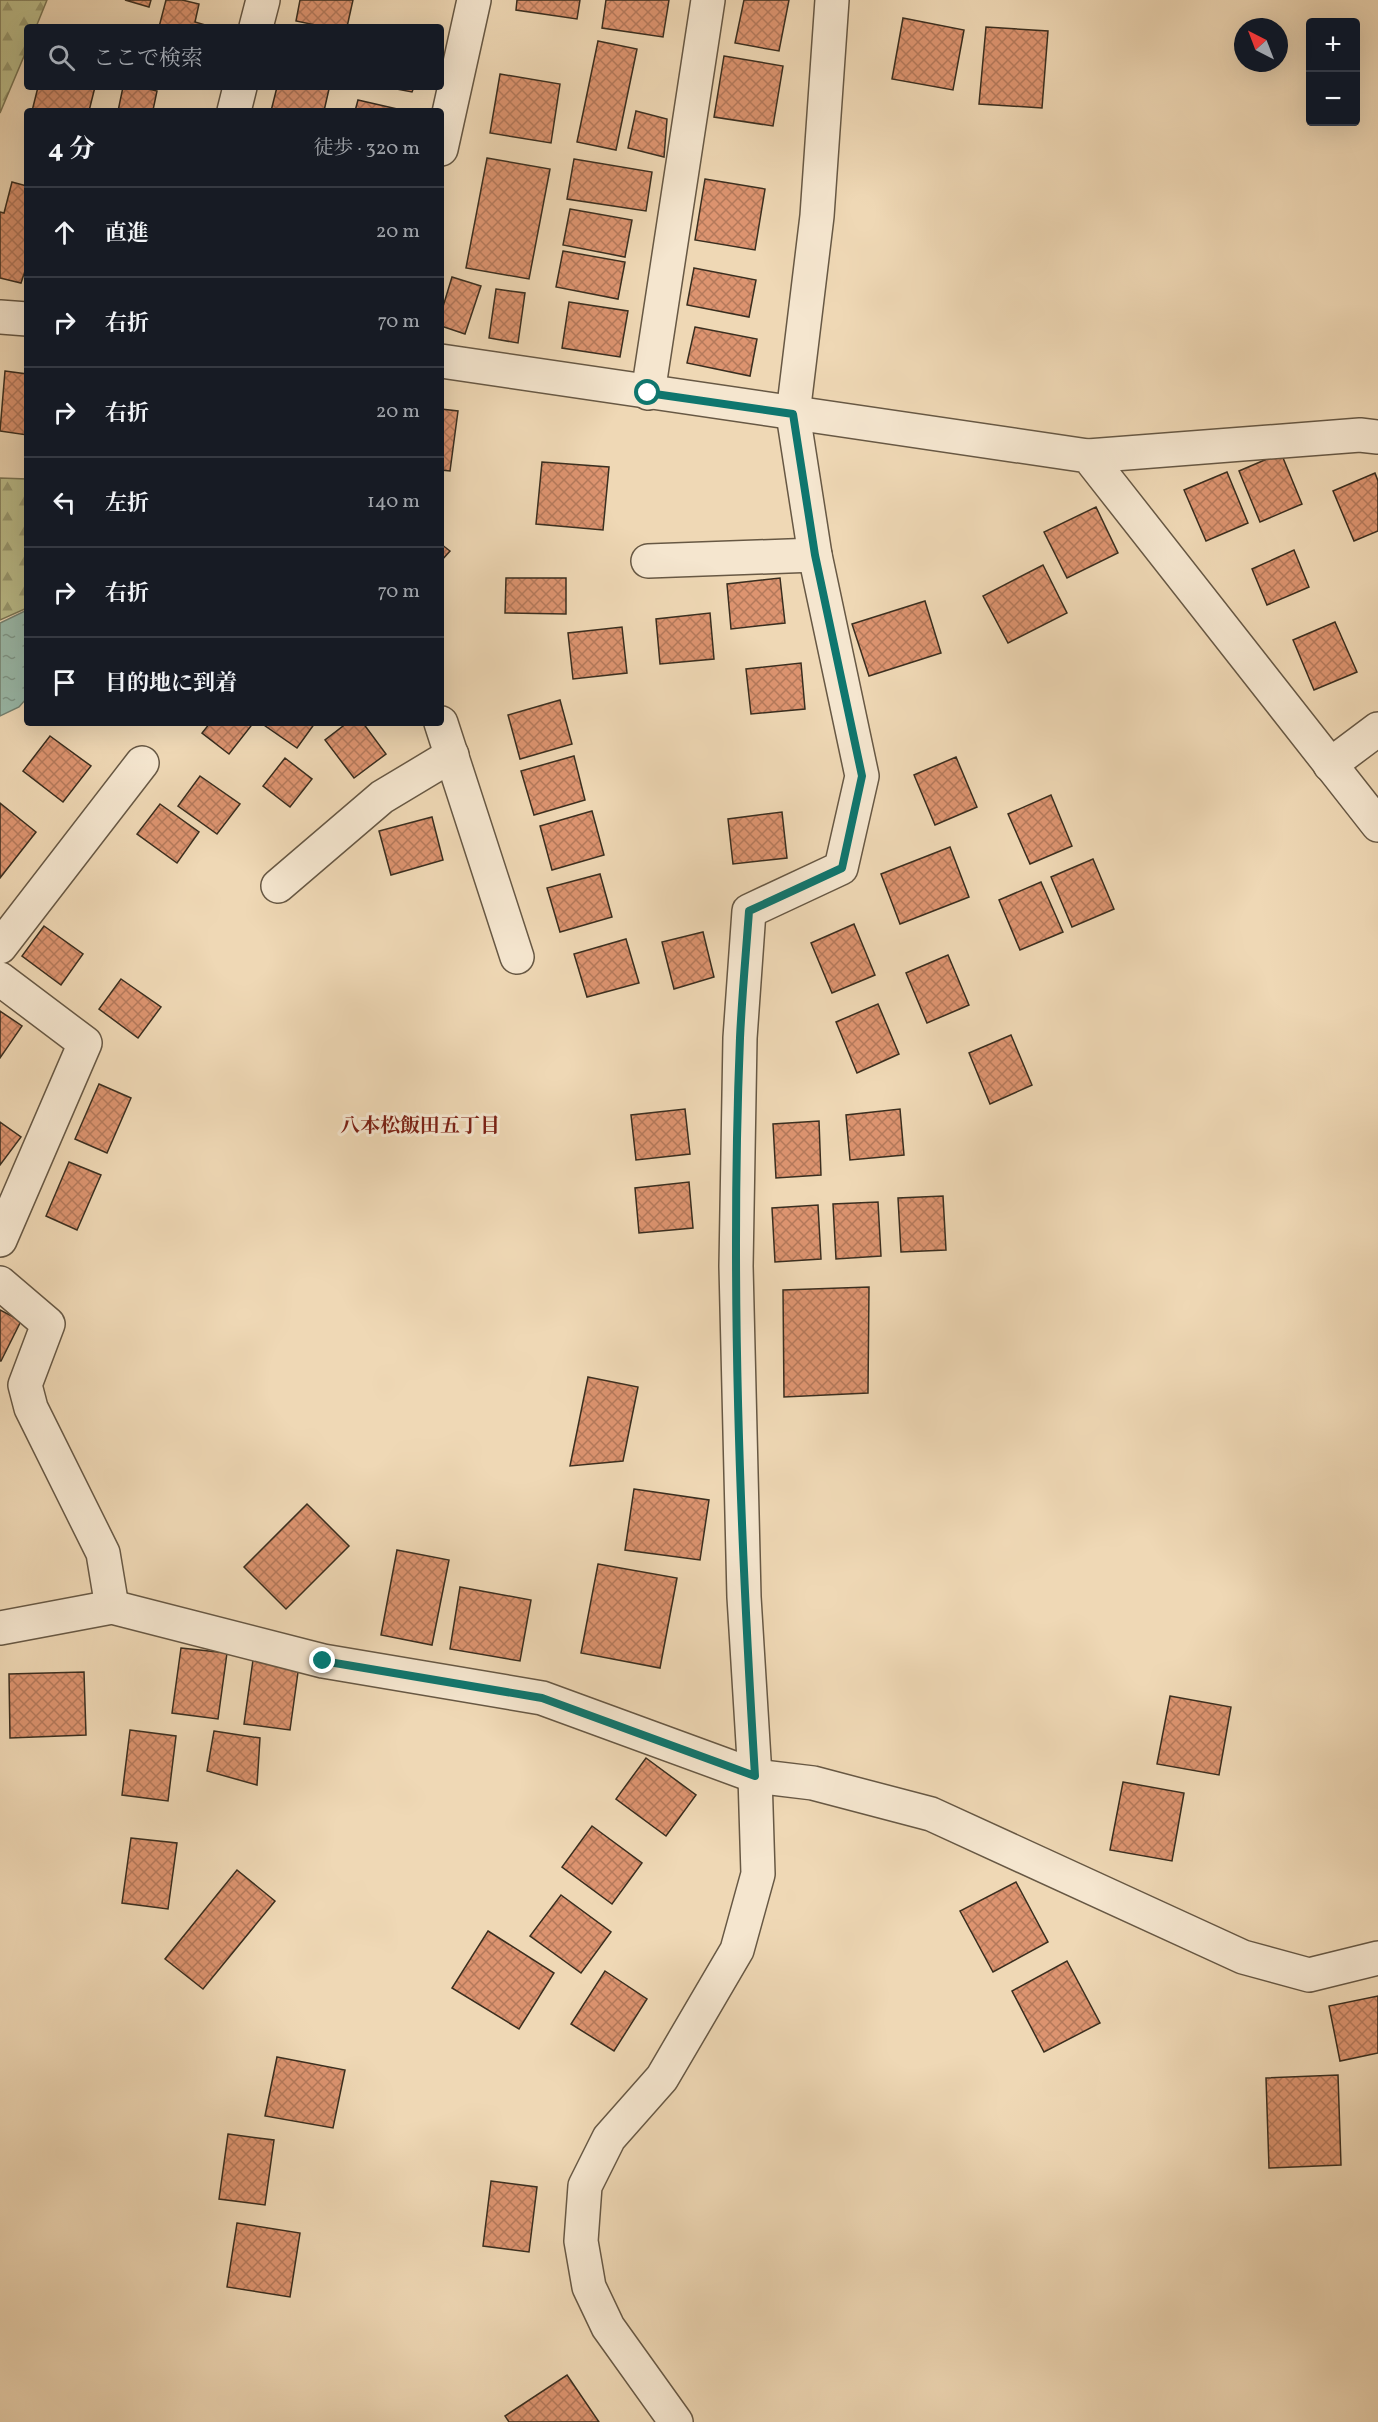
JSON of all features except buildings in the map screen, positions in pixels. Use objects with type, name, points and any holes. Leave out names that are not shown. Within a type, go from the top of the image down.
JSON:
[{"type":"street","points":[[257,24],[263,0]]},
{"type":"street","points":[[444,135],[474,0]]},
{"type":"street","points":[[648,393],[708,0]]},
{"type":"street","points":[[676,2422],[608,2327],[589,2287],[580,2241],[585,2186],[609,2138],[662,2078],[737,1950],[758,1874],[755,1776],[744,1597],[736,1266],[740,1038],[749,911],[842,868],[862,776],[815,555],[793,414],[817,216],[832,0]]},
{"type":"street","points":[[235,108],[239,90]]},
{"type":"street","points":[[0,317],[24,319]]},
{"type":"street","points":[[444,361],[1088,456],[1360,435],[1378,437]]},
{"type":"street","points":[[1088,456],[1378,825]]},
{"type":"street","points":[[648,561],[815,555]]},
{"type":"street","points":[[442,726],[517,957]]},
{"type":"street","points":[[1330,765],[1378,729]]},
{"type":"street","points":[[278,886],[382,797],[452,755]]},
{"type":"street","points":[[0,947],[142,763]]},
{"type":"street","points":[[0,979],[85,1043],[0,1240]]},
{"type":"street","points":[[0,1283],[48,1324],[25,1385],[31,1408],[103,1553],[112,1608]]},
{"type":"street","points":[[0,1628],[112,1608],[323,1661],[542,1698],[755,1776],[813,1783],[931,1814],[1244,1957],[1309,1975],[1378,1958]]},
{"type":"green space","points":[[0,0],[47,0],[37,24],[24,24],[24,56],[0,113]]},
{"type":"green space","points":[[0,478],[24,479],[24,609],[0,620]]},
{"type":"water","points":[[24,611],[24,701],[19,707],[0,716],[0,623]]},
{"type":"district","name":"八本松飯田五丁目","points":[[420,1127]]},
{"type":"route","points":[[323,1661],[542,1698],[755,1776],[744,1597],[736,1266],[740,1038],[749,911],[842,868],[862,776],[815,555],[793,414],[648,393]]}]
